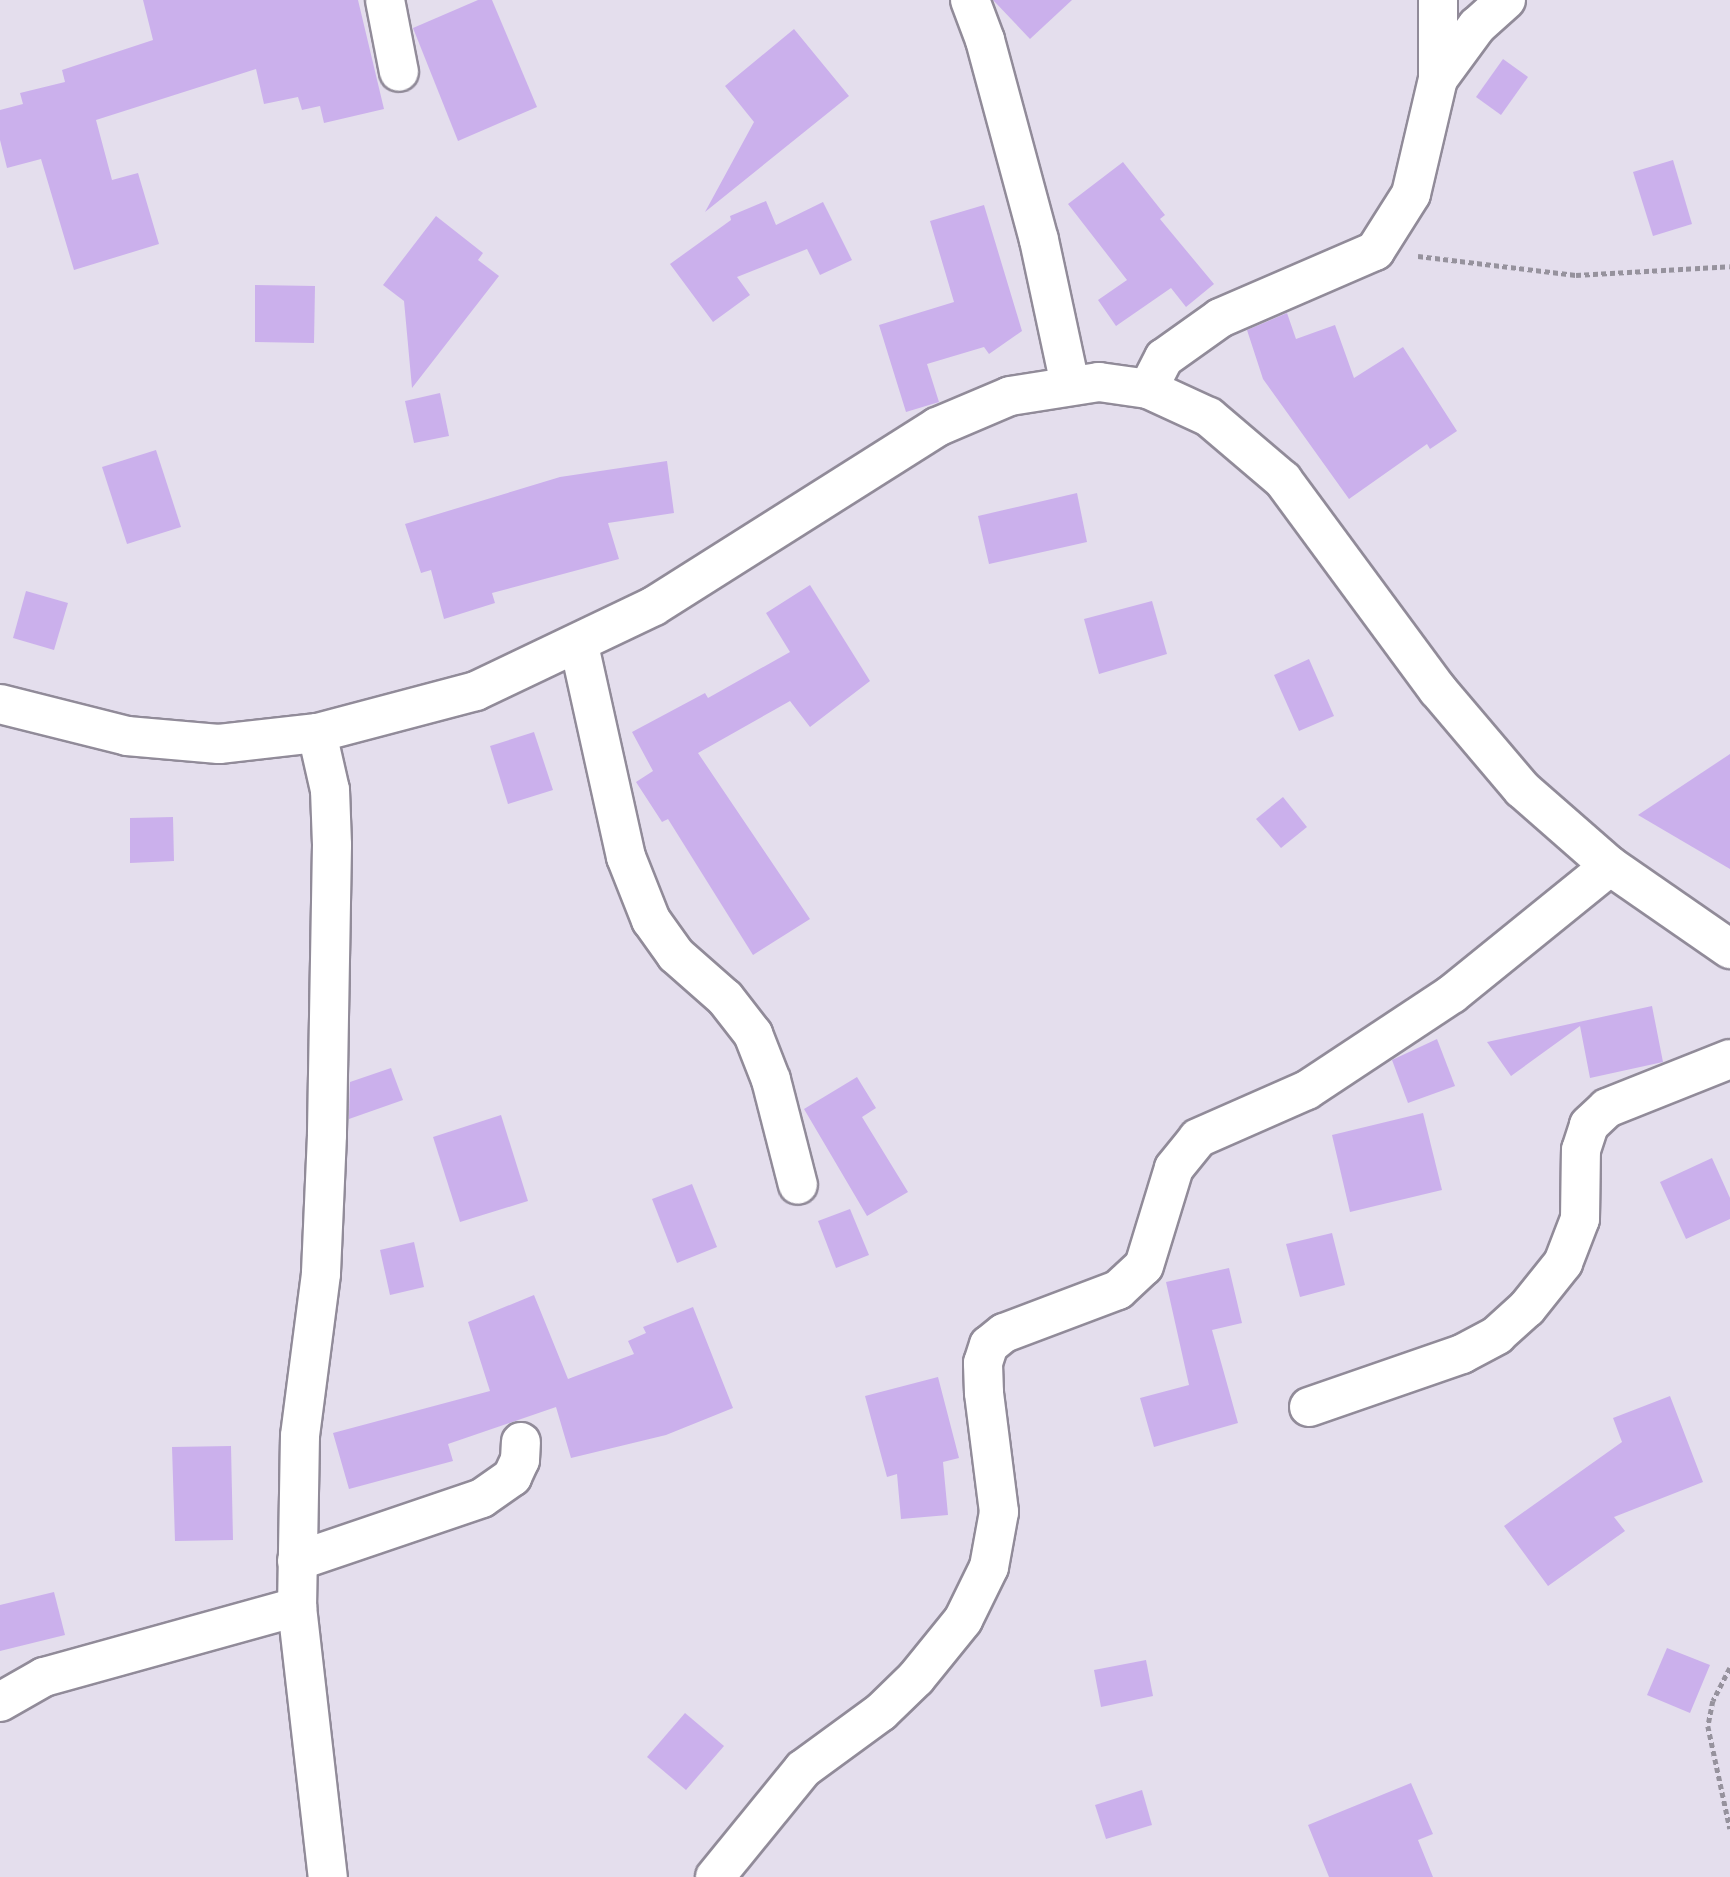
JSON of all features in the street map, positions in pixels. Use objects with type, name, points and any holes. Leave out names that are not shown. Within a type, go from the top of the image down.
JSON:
[{"type":"street","points":[[385,0],[399,72]]},
{"type":"street","points":[[970,0],[985,40],[1039,240],[1070,385]]},
{"type":"street","points":[[1148,389],[1164,358],[1220,318],[1375,251],[1411,194],[1438,79],[1438,0]]},
{"type":"street","points":[[1438,79],[1477,26],[1506,0]]},
{"type":"street","points":[[0,704],[140,738],[219,744],[317,733],[476,691],[579,645],[654,606],[937,427],[1010,396],[1099,382],[1148,389],[1209,417],[1283,480],[1438,690],[1522,789],[1610,866],[1730,949]]},
{"type":"street","points":[[579,645],[626,857],[651,920],[676,954],[725,998],[753,1034],[771,1080],[798,1185]]},
{"type":"street","points":[[317,733],[330,790],[332,845],[327,1135],[321,1274],[300,1436],[296,1607],[328,1877]]},
{"type":"street","points":[[715,1877],[803,1769],[881,1712],[916,1678],[963,1620],[989,1567],[999,1512],[984,1393],[983,1363],[989,1346],[1004,1333],[1118,1290],[1144,1266],[1174,1168],[1198,1138],[1318,1082],[1452,993],[1610,866]]},
{"type":"street","points":[[1309,1407],[1462,1354],[1497,1335],[1527,1308],[1563,1263],[1580,1219],[1581,1150],[1589,1125],[1607,1108],[1730,1059]]},
{"type":"street","points":[[297,1560],[482,1497],[512,1477],[520,1460],[522,1442]]},
{"type":"street","points":[[0,1702],[44,1677],[296,1607]]},
{"type":"path","points":[[1375,251],[1576,275],[1730,266]]},
{"type":"path","points":[[1730,1668],[1713,1701],[1708,1726],[1730,1829]]},
{"type":"building","points":[[143,0],[358,0],[384,109],[324,123],[320,106],[302,110],[298,97],[264,104],[256,69],[96,120],[112,180],[138,173],[159,244],[74,270],[41,159],[7,168],[0,140],[0,110],[23,104],[20,93],[65,82],[62,70],[153,40]]},
{"type":"building","points":[[478,0],[492,0],[537,107],[458,141],[413,28]]},
{"type":"building","points":[[993,0],[1072,0],[1030,39]]},
{"type":"building","points":[[794,29],[849,96],[705,212],[754,122],[725,86]]},
{"type":"building","points":[[1503,59],[1528,77],[1501,115],[1476,97]]},
{"type":"building","points":[[1673,160],[1692,224],[1653,236],[1633,172]]},
{"type":"building","points":[[1123,162],[1165,215],[1160,219],[1214,284],[1186,307],[1171,288],[1116,326],[1098,300],[1127,280],[1068,204]]},
{"type":"building","points":[[766,201],[776,225],[823,202],[852,260],[820,275],[807,249],[737,277],[750,295],[713,322],[670,264],[731,220],[730,216]]},
{"type":"building","points":[[984,205],[1022,331],[989,354],[984,347],[927,364],[939,402],[906,412],[879,325],[954,302],[930,221]]},
{"type":"building","points":[[436,216],[483,253],[478,260],[499,276],[412,388],[404,301],[383,285]]},
{"type":"building","points":[[255,285],[315,286],[314,343],[255,342]]},
{"type":"building","points":[[1287,313],[1296,339],[1335,325],[1354,378],[1403,347],[1457,431],[1430,449],[1427,444],[1349,499],[1263,379],[1247,330]]},
{"type":"building","points":[[440,393],[449,436],[414,443],[405,401]]},
{"type":"building","points":[[156,450],[181,527],[127,544],[102,467]]},
{"type":"building","points":[[667,461],[674,513],[608,523],[619,559],[492,593],[495,603],[444,619],[431,570],[421,573],[405,524],[560,477]]},
{"type":"building","points":[[1077,493],[1087,542],[989,564],[978,516]]},
{"type":"building","points":[[810,585],[870,681],[810,727],[790,701],[698,753],[810,919],[753,955],[668,819],[662,822],[636,782],[653,771],[632,732],[705,693],[708,698],[790,652],[766,613]]},
{"type":"building","points":[[26,591],[68,603],[54,650],[13,638]]},
{"type":"building","points":[[1152,601],[1167,654],[1099,674],[1084,619]]},
{"type":"building","points":[[1309,659],[1334,716],[1299,731],[1274,675]]},
{"type":"building","points":[[534,732],[553,790],[508,804],[490,746]]},
{"type":"building","points":[[1730,754],[1730,869],[1638,815]]},
{"type":"building","points":[[1283,797],[1307,827],[1281,848],[1256,819]]},
{"type":"building","points":[[173,817],[174,861],[130,863],[130,818]]},
{"type":"building","points":[[1652,1006],[1663,1062],[1590,1078],[1580,1026],[1511,1076],[1487,1042]]},
{"type":"building","points":[[1437,1039],[1455,1086],[1408,1103],[1392,1060]]},
{"type":"building","points":[[391,1068],[403,1100],[349,1119],[350,1082]]},
{"type":"building","points":[[857,1077],[876,1108],[862,1117],[908,1192],[867,1216],[804,1109]]},
{"type":"building","points":[[1423,1113],[1442,1190],[1350,1212],[1332,1135]]},
{"type":"building","points":[[501,1115],[528,1201],[460,1222],[433,1137]]},
{"type":"building","points":[[1712,1158],[1730,1198],[1730,1219],[1686,1239],[1660,1182]]},
{"type":"building","points":[[692,1184],[717,1247],[677,1263],[652,1199]]},
{"type":"building","points":[[850,1209],[869,1255],[836,1268],[818,1221]]},
{"type":"building","points":[[1332,1233],[1345,1285],[1300,1297],[1286,1244]]},
{"type":"building","points":[[414,1242],[424,1287],[390,1295],[380,1250]]},
{"type":"building","points":[[1229,1268],[1242,1323],[1212,1330],[1238,1423],[1154,1447],[1140,1398],[1189,1385],[1166,1282]]},
{"type":"building","points":[[534,1295],[568,1379],[634,1354],[628,1341],[646,1333],[643,1327],[693,1307],[733,1408],[666,1435],[571,1458],[556,1407],[448,1444],[453,1461],[349,1489],[333,1433],[490,1391],[468,1322]]},
{"type":"building","points":[[938,1377],[959,1458],[943,1462],[948,1515],[901,1519],[897,1474],[887,1477],[865,1396]]},
{"type":"building","points":[[1670,1396],[1703,1482],[1614,1517],[1625,1531],[1548,1586],[1504,1526],[1622,1442],[1613,1418]]},
{"type":"building","points":[[231,1446],[233,1540],[175,1541],[172,1447]]},
{"type":"building","points":[[54,1592],[65,1635],[0,1651],[0,1605]]},
{"type":"building","points":[[1667,1648],[1710,1665],[1690,1713],[1647,1695]]},
{"type":"building","points":[[1146,1660],[1153,1696],[1101,1707],[1094,1670]]},
{"type":"building","points":[[685,1713],[724,1746],[686,1790],[647,1757]]},
{"type":"building","points":[[1411,1783],[1433,1834],[1418,1840],[1433,1877],[1329,1877],[1308,1825]]},
{"type":"building","points":[[1142,1790],[1152,1825],[1106,1839],[1095,1805]]}]
